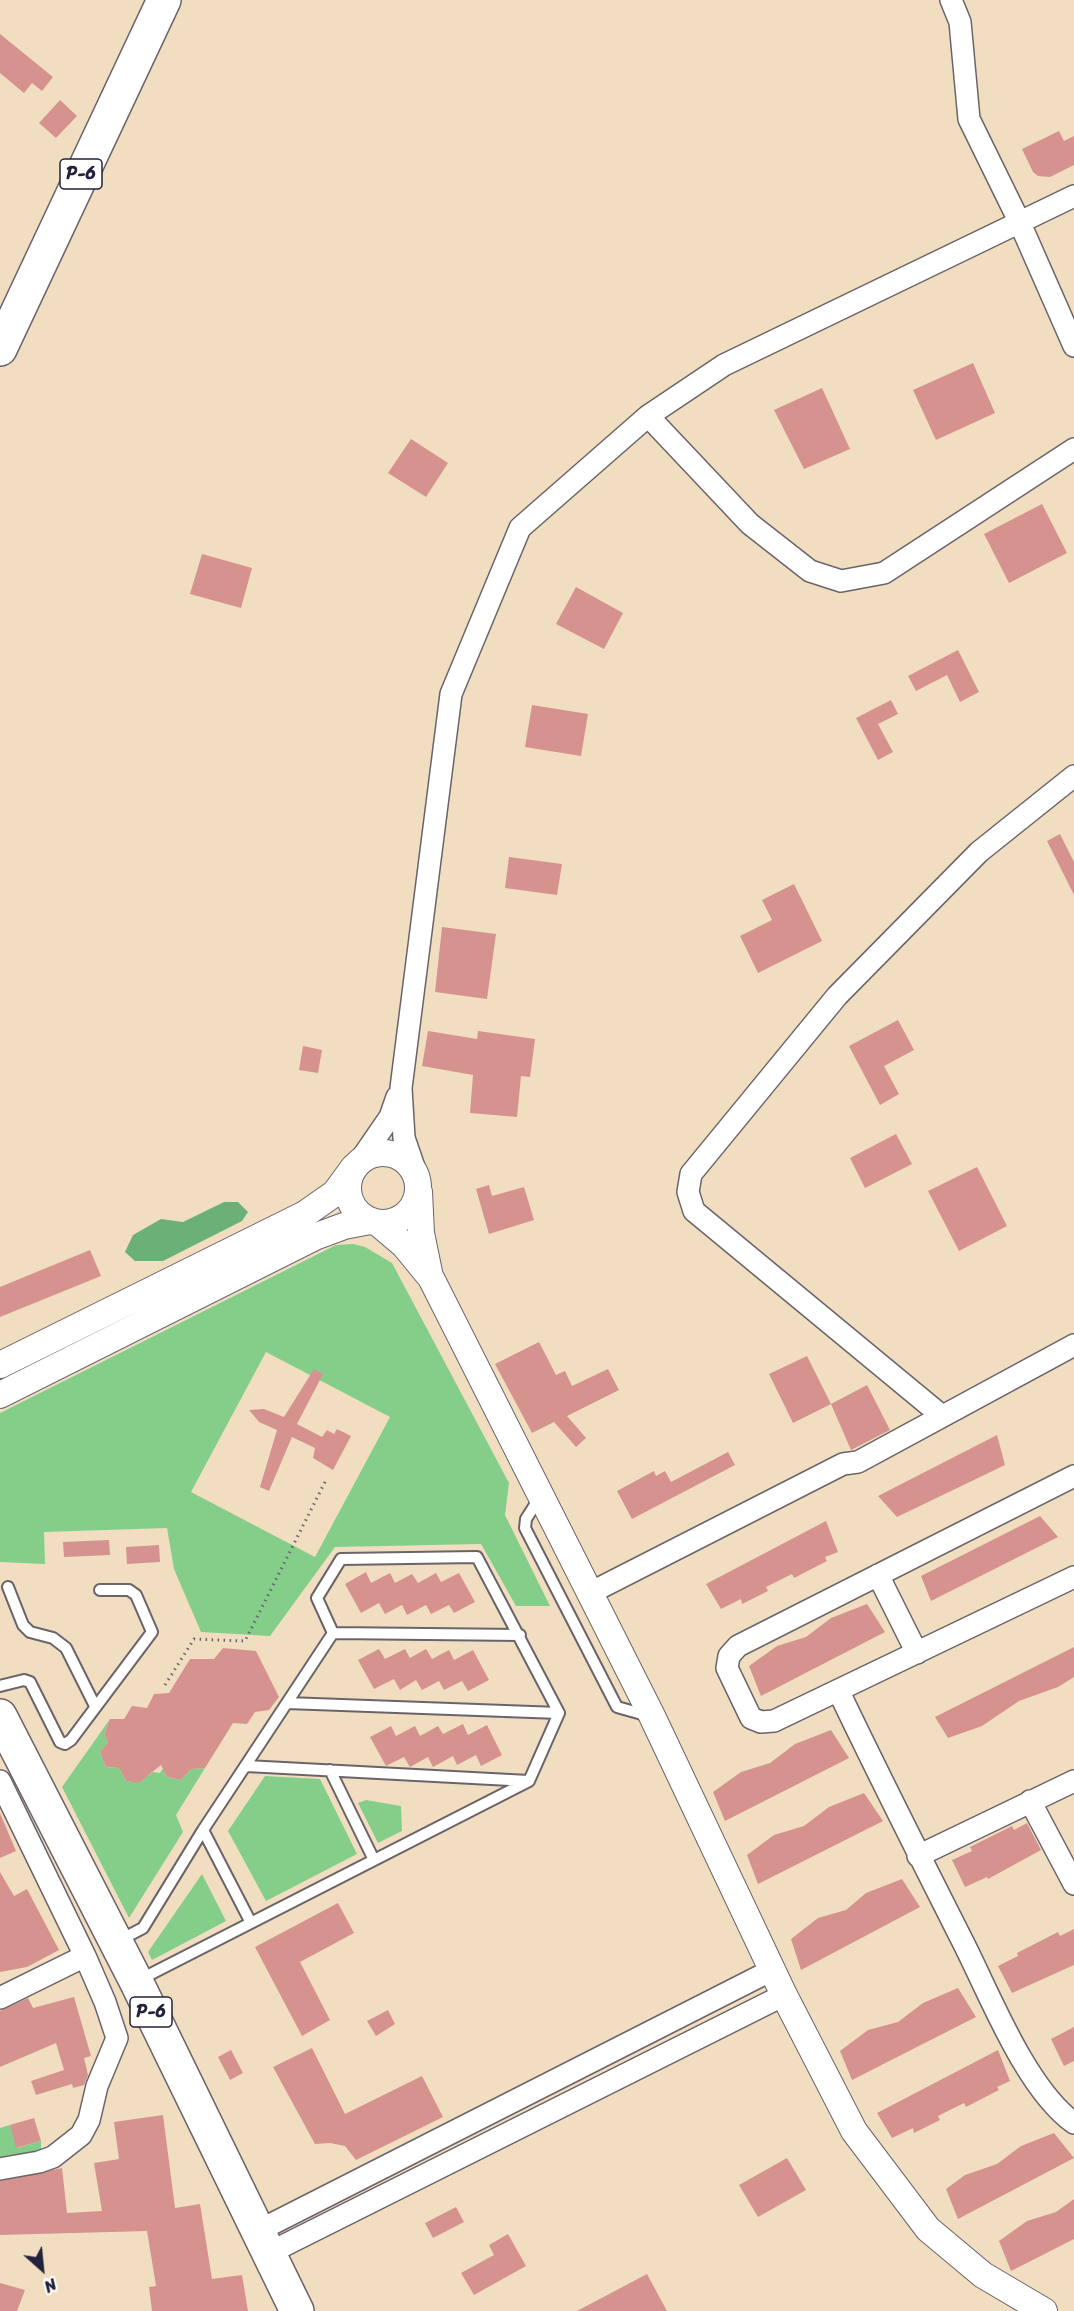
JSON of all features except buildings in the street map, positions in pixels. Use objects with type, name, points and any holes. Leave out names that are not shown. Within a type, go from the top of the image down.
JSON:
[{"type":"highway","name":"P-6","points":[[3,337],[164,0]]},
{"type":"highway","name":"P-6","points":[[0,1716],[136,1981],[297,2311]]},
{"type":"street","points":[[951,0],[960,22],[969,119],[1019,221],[1074,346]]},
{"type":"street","points":[[431,1278],[421,1233],[417,1180],[404,1138],[401,1088],[451,694],[520,528],[648,416],[724,365],[1074,196]]},
{"type":"street","points":[[648,416],[750,524],[810,571],[841,581],[885,573],[1074,449]]},
{"type":"street","points":[[942,1416],[694,1211],[688,1192],[691,1174],[837,996],[979,852],[1074,776]]},
{"type":"street","points":[[0,1365],[305,1214],[335,1193],[357,1165],[390,1117],[401,1088]]},
{"type":"street","points":[[0,1395],[317,1236],[344,1226],[374,1222],[393,1222],[407,1215],[416,1202],[417,1180],[407,1161],[394,1154],[379,1153],[357,1165],[348,1182],[349,1198],[357,1212],[374,1222],[404,1245],[431,1278],[652,1716],[784,1995],[854,2132],[928,2229],[982,2275],[1044,2311]]},
{"type":"street","points":[[590,1593],[843,1464],[858,1462],[1074,1345]]},
{"type":"street","points":[[1074,1476],[738,1646],[729,1656],[727,1668],[751,1718],[761,1722],[774,1721],[839,1692],[1074,1577]]},
{"type":"street","points":[[878,1575],[917,1653]]},
{"type":"street","points":[[839,1692],[918,1856],[1023,2061],[1063,2115],[1074,2123]]},
{"type":"street","points":[[0,1781],[5,1802],[85,1956],[105,2002],[117,2038],[97,2086],[89,2120],[81,2135],[53,2157],[0,2169]]},
{"type":"street","points":[[918,1856],[1074,1781]]},
{"type":"street","points":[[1030,1801],[1074,1884]]},
{"type":"street","points":[[0,1998],[85,1956]]},
{"type":"street","points":[[264,2242],[772,1970]]},
{"type":"street","points":[[264,2242],[784,1995]]},
{"type":"lane","points":[[542,1494],[526,1519],[525,1528],[617,1707],[652,1716]]},
{"type":"lane","points":[[333,1633],[317,1598],[341,1559],[477,1557],[559,1713]]},
{"type":"lane","points":[[8,1587],[23,1625],[30,1632],[53,1638],[66,1648],[95,1706]]},
{"type":"lane","points":[[0,1686],[24,1680],[30,1682],[60,1742],[65,1744],[71,1740],[152,1632],[136,1595],[129,1590],[99,1590]]},
{"type":"lane","points":[[333,1633],[520,1635]]},
{"type":"lane","points":[[116,1942],[143,1928],[203,1830],[333,1633]]},
{"type":"lane","points":[[287,1703],[559,1713]]},
{"type":"lane","points":[[136,1981],[373,1858],[529,1781],[559,1713]]},
{"type":"lane","points":[[246,1766],[529,1781]]},
{"type":"lane","points":[[330,1770],[373,1858]]},
{"type":"lane","points":[[203,1830],[250,1921]]},
{"type":"path","points":[[165,1685],[194,1639],[245,1641],[327,1479]]},
{"type":"green space","points":[[224,1202],[238,1202],[248,1212],[242,1221],[163,1261],[135,1261],[125,1252],[133,1235],[161,1219],[183,1222]]},
{"type":"green space","points":[[353,1244],[365,1247],[392,1263],[509,1483],[505,1515],[550,1606],[516,1606],[481,1544],[335,1547],[270,1636],[201,1632],[174,1569],[167,1528],[44,1532],[45,1564],[0,1562],[0,1413],[336,1245]],"holes":[[[266,1352],[390,1417],[315,1557],[191,1492]]]},
{"type":"green space","points":[[110,1719],[104,1735],[108,1742],[100,1752],[106,1767],[119,1768],[126,1781],[139,1782],[153,1772],[160,1773],[163,1768],[167,1777],[181,1780],[191,1769],[205,1768],[176,1815],[183,1832],[129,1918],[62,1787]]},
{"type":"green space","points":[[265,1776],[320,1779],[357,1854],[266,1901],[228,1831]]},
{"type":"green space","points":[[366,1800],[401,1806],[402,1831],[378,1843],[358,1803]]},
{"type":"green space","points":[[202,1874],[226,1921],[152,1960],[148,1952]]},
{"type":"green space","points":[[10,2125],[17,2148],[41,2141],[41,2150],[37,2158],[0,2164],[0,2128]]}]
